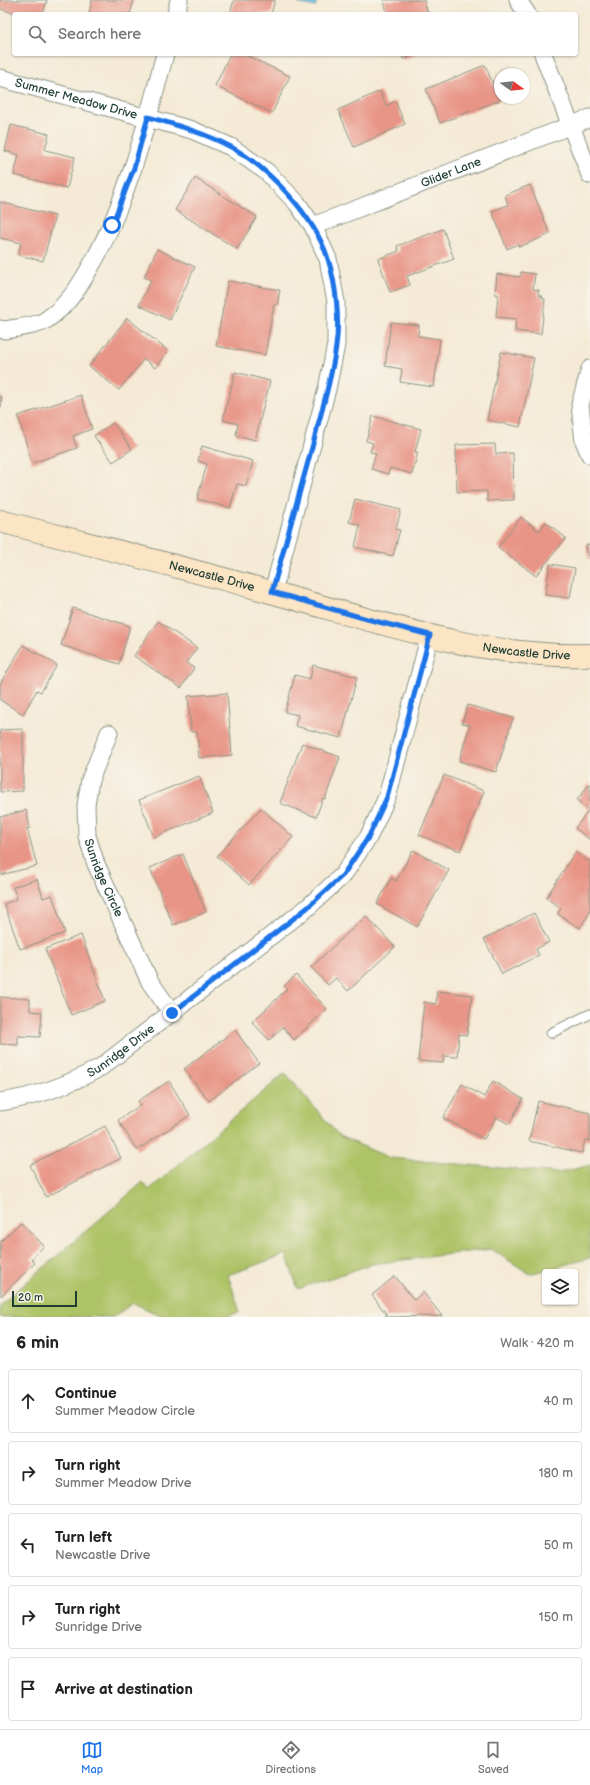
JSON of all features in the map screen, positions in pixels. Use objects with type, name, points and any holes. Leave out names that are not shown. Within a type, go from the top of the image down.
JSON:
[{"type":"street","points":[[176,12],[179,0]]},
{"type":"street","points":[[518,0],[526,12]]},
{"type":"street","points":[[0,329],[5,330],[44,321],[68,303],[85,276],[112,225],[134,168],[164,56]]},
{"type":"street","points":[[544,56],[590,175]]},
{"type":"street","name":"Summer Meadow Drive","points":[[0,78],[192,130],[231,147],[267,172],[297,203],[312,226],[328,259],[336,302],[336,345],[328,389],[272,592]]},
{"type":"street","name":"Glider Lane","points":[[312,226],[571,124],[590,118]]},
{"type":"street","points":[[590,369],[580,405],[584,441],[590,455]]},
{"type":"street","name":"Newcastle Drive","points":[[0,521],[430,635],[507,651],[568,656],[590,655]]},
{"type":"street","name":"Sunridge Drive","points":[[0,1102],[40,1094],[79,1079],[101,1067],[307,908],[343,875],[369,836],[387,797],[430,635]]},
{"type":"street","name":"Sunridge Circle","points":[[109,733],[90,780],[86,805],[87,836],[96,864],[150,982],[172,1013]]},
{"type":"lane","points":[[551,1033],[590,1014]]},
{"type":"green space","points":[[285,1073],[339,1136],[390,1158],[559,1173],[590,1165],[590,1258],[549,1269],[542,1269],[542,1271],[530,1274],[491,1249],[372,1264],[298,1289],[286,1254],[228,1275],[240,1312],[224,1317],[164,1317],[133,1303],[113,1317],[0,1317],[0,1305],[143,1182],[149,1190]]},
{"type":"water","points":[[298,0],[317,0],[315,7],[298,3]]},
{"type":"building","points":[[0,0],[47,0],[44,12],[12,12],[0,9]]},
{"type":"building","points":[[92,0],[134,0],[131,12],[89,12]]},
{"type":"building","points":[[234,0],[275,0],[272,12],[231,12]]},
{"type":"building","points":[[383,0],[424,0],[427,12],[387,12]]},
{"type":"building","points":[[229,56],[247,56],[290,76],[272,113],[215,86]]},
{"type":"building","points":[[402,56],[412,56],[403,59]]},
{"type":"building","points":[[485,65],[494,86],[494,102],[440,123],[426,89]]},
{"type":"building","points":[[380,91],[386,106],[395,101],[405,124],[354,147],[338,110]]},
{"type":"building","points":[[11,125],[49,134],[45,150],[75,157],[67,188],[14,175],[19,155],[5,151]]},
{"type":"building","points":[[195,178],[257,217],[237,249],[175,210]]},
{"type":"building","points":[[530,185],[550,234],[519,247],[518,244],[507,249],[492,211],[508,205],[505,195]]},
{"type":"building","points":[[0,202],[55,216],[43,261],[18,255],[21,243],[0,238]]},
{"type":"building","points":[[443,229],[454,259],[407,276],[410,285],[390,292],[378,259],[399,251],[397,246]]},
{"type":"building","points":[[157,249],[195,267],[170,320],[139,305],[151,280],[144,277]]},
{"type":"building","points":[[521,272],[535,274],[533,289],[539,290],[538,295],[545,299],[541,334],[515,331],[516,319],[496,317],[498,294],[495,294],[497,274],[520,277]]},
{"type":"building","points":[[228,281],[280,290],[277,305],[274,305],[265,355],[216,346]]},
{"type":"building","points":[[127,318],[168,351],[155,368],[144,359],[119,390],[89,366]]},
{"type":"building","points":[[391,322],[419,325],[418,336],[440,339],[434,387],[400,382],[402,369],[385,366]]},
{"type":"building","points":[[501,352],[534,358],[520,427],[487,420]]},
{"type":"building","points":[[235,372],[270,381],[255,440],[236,435],[238,424],[223,420]]},
{"type":"building","points":[[81,395],[92,429],[73,436],[77,448],[32,463],[18,416]]},
{"type":"building","points":[[0,396],[2,397],[1,407],[0,407]]},
{"type":"building","points":[[373,416],[421,429],[415,452],[418,452],[412,474],[390,468],[388,474],[371,469],[376,453],[370,452],[373,443],[366,441]]},
{"type":"building","points":[[113,423],[132,449],[113,462],[94,436]]},
{"type":"building","points":[[495,444],[496,454],[513,453],[514,500],[487,501],[487,491],[457,492],[456,445]]},
{"type":"building","points":[[202,446],[253,461],[246,486],[237,484],[230,508],[197,499],[207,464],[198,461]]},
{"type":"building","points":[[355,499],[401,510],[396,529],[400,530],[393,556],[355,547],[360,525],[349,522]]},
{"type":"building","points":[[521,517],[539,531],[546,522],[566,538],[536,576],[498,547]]},
{"type":"building","points":[[590,544],[590,559],[589,559],[586,545]]},
{"type":"building","points":[[550,564],[575,568],[570,598],[545,595]]},
{"type":"building","points":[[73,608],[130,626],[119,664],[61,645]]},
{"type":"building","points":[[158,621],[197,648],[186,663],[194,668],[181,688],[134,656]]},
{"type":"building","points":[[23,645],[57,665],[41,692],[37,690],[23,714],[0,700],[0,684]]},
{"type":"building","points":[[313,665],[357,677],[341,738],[295,726],[298,715],[285,712],[295,675],[310,679]]},
{"type":"building","points":[[227,693],[232,755],[199,758],[197,732],[191,732],[188,696]]},
{"type":"building","points":[[468,705],[513,718],[496,772],[459,761],[470,725],[462,723]]},
{"type":"building","points":[[23,729],[23,791],[0,792],[0,730]]},
{"type":"building","points":[[302,743],[340,757],[325,799],[323,798],[316,817],[280,803]]},
{"type":"building","points":[[444,775],[484,791],[460,851],[419,835]]},
{"type":"building","points":[[199,776],[213,813],[154,837],[139,800]]},
{"type":"building","points":[[590,783],[590,840],[575,828],[589,810],[577,800]]},
{"type":"building","points":[[261,808],[293,837],[249,885],[217,856]]},
{"type":"building","points":[[26,810],[30,828],[27,828],[37,866],[0,875],[0,817]]},
{"type":"building","points":[[413,850],[449,870],[417,927],[377,904],[391,878],[396,881]]},
{"type":"building","points":[[575,852],[590,862],[590,912],[580,928],[558,914],[561,908],[546,898]]},
{"type":"building","points":[[183,854],[206,912],[173,925],[150,868]]},
{"type":"building","points":[[37,879],[43,898],[52,895],[65,933],[20,949],[4,904],[17,899],[13,887]]},
{"type":"building","points":[[534,913],[549,942],[536,949],[539,955],[502,974],[484,939]]},
{"type":"building","points":[[366,916],[395,947],[348,991],[336,978],[328,985],[311,967]]},
{"type":"building","points":[[81,935],[105,1001],[71,1015],[45,949]]},
{"type":"building","points":[[296,975],[327,1009],[294,1040],[283,1027],[269,1040],[252,1022],[287,989],[284,986]]},
{"type":"building","points":[[437,991],[472,995],[467,1035],[459,1034],[457,1057],[444,1056],[443,1063],[418,1061],[424,1002],[436,1004]]},
{"type":"building","points":[[0,997],[30,999],[30,1011],[42,1012],[40,1037],[18,1036],[18,1045],[0,1044]]},
{"type":"building","points":[[235,1030],[259,1063],[209,1101],[184,1069]]},
{"type":"building","points":[[169,1081],[190,1115],[137,1150],[118,1120],[141,1105],[138,1101]]},
{"type":"building","points":[[493,1081],[523,1099],[509,1124],[496,1117],[484,1139],[443,1118],[462,1084],[484,1097]]},
{"type":"building","points":[[538,1101],[590,1113],[590,1141],[585,1140],[582,1153],[529,1141]]},
{"type":"building","points":[[105,1126],[121,1158],[46,1197],[30,1165]]},
{"type":"building","points":[[21,1222],[44,1246],[31,1259],[35,1263],[1,1296],[0,1242]]},
{"type":"building","points":[[395,1276],[414,1300],[423,1292],[442,1316],[384,1317],[387,1315],[372,1295]]},
{"type":"route","points":[[112,225],[134,168],[148,117],[192,130],[231,147],[267,172],[297,203],[312,226],[328,259],[336,302],[336,345],[328,389],[272,592],[430,635],[387,797],[369,836],[343,875],[307,908],[172,1013]]}]
